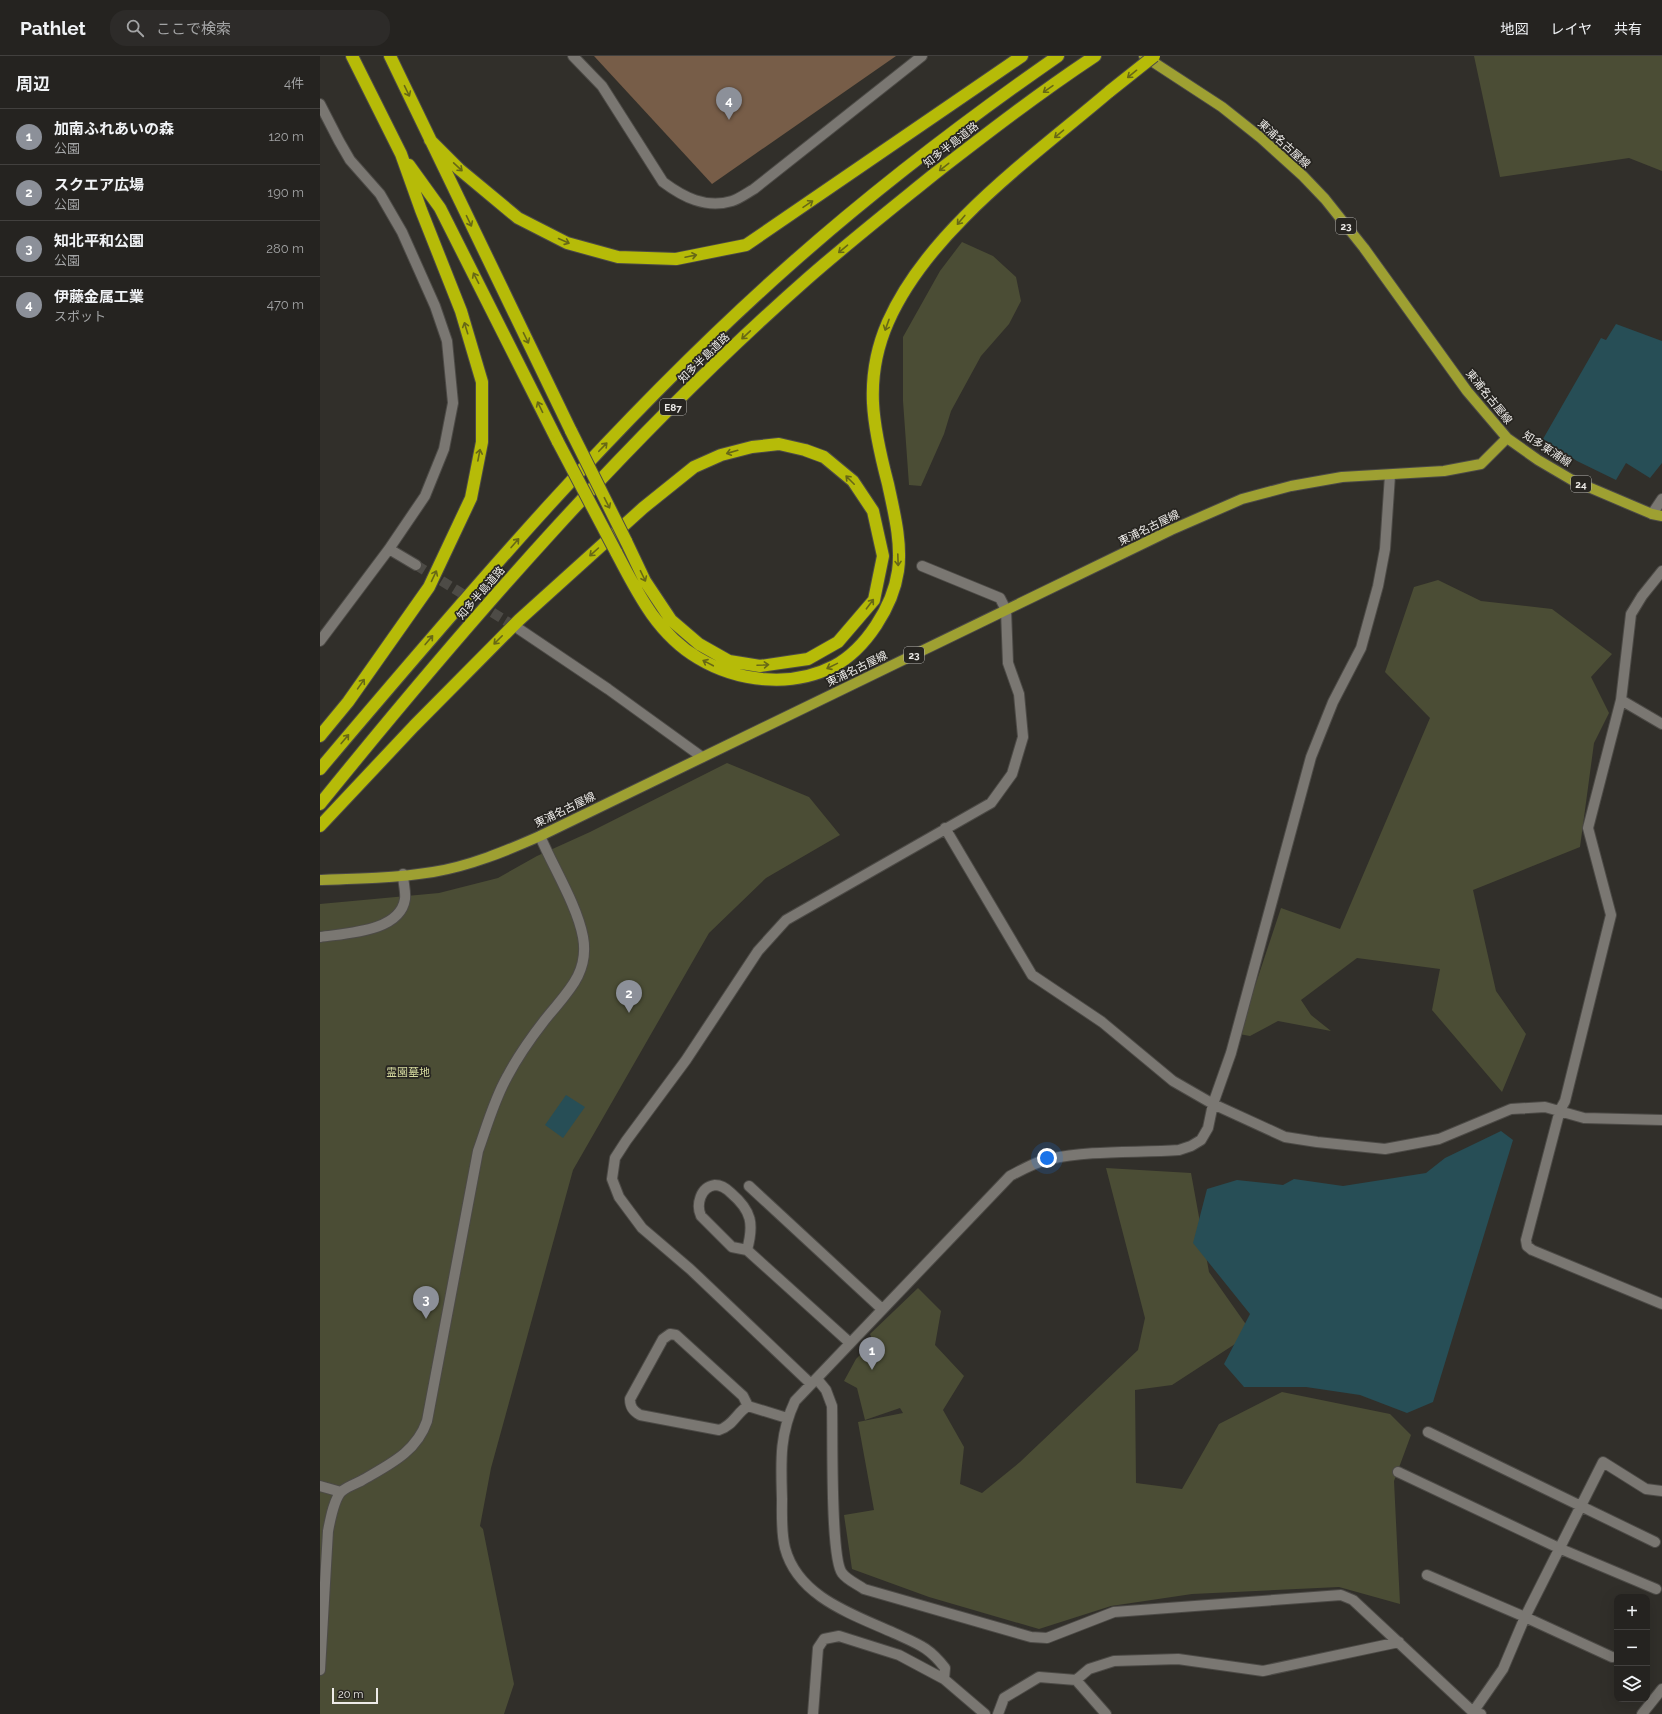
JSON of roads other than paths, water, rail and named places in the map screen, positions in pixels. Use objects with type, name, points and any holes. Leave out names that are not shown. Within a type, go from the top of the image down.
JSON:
[{"type":"highway","points":[[320,736],[348,702],[429,587],[471,498],[482,442],[482,382],[461,311],[421,210],[401,154],[352,56]]},
{"type":"highway","points":[[320,826],[414,726],[519,620],[643,508],[694,467],[721,456],[752,447],[779,444],[805,450],[824,458],[853,481],[873,511],[883,556],[874,600],[838,642],[808,659],[760,666],[729,661],[699,644],[671,620],[645,581],[626,541],[571,430],[430,140],[390,56]]},
{"type":"highway","points":[[430,140],[459,169],[518,218],[567,243],[618,257],[676,260],[746,245],[1022,56]]},
{"type":"highway","name":"知多半島道路","points":[[320,769],[440,627],[555,498],[643,405],[709,340],[792,263],[894,177],[984,108],[1058,56]]},
{"type":"highway","name":"知多半島道路","points":[[320,804],[395,713],[568,515],[722,358],[807,279],[907,196],[1031,100],[1095,56]]},
{"type":"highway","points":[[401,154],[440,208],[558,442],[643,603],[658,623],[675,641],[697,658],[716,668],[742,676],[768,680],[799,678],[835,666],[864,642],[879,622],[890,600],[898,571],[897,522],[873,420],[873,372],[887,324],[908,283],[970,210],[1110,91],[1154,56]]},
{"type":"main road","name":"東浦名古屋線","points":[[320,880],[356,879],[433,872],[501,854],[1171,530],[1242,499],[1291,486],[1313,482],[1342,478],[1444,471],[1481,464],[1507,438],[1467,391],[1364,248],[1325,199],[1303,176],[1261,138],[1222,107],[1144,56]]},
{"type":"main road","name":"知多東浦線","points":[[1507,438],[1538,460],[1572,480],[1657,515]]},
{"type":"street","points":[[573,56],[602,86],[663,182],[678,194],[692,200],[719,203],[733,201],[754,189],[922,56]]},
{"type":"street","points":[[320,104],[350,160],[380,194],[402,232],[435,306],[446,341],[453,403],[444,449],[425,496],[389,549],[320,641]]},
{"type":"street","points":[[944,1679],[945,1668],[933,1653],[916,1643],[838,1607],[808,1588],[798,1574],[785,1548],[783,1534],[781,1446],[787,1418],[795,1401],[849,1342],[1010,1176],[1029,1166],[1049,1159],[1099,1154],[1179,1150],[1191,1146],[1201,1140],[1208,1128],[1213,1104],[1231,1053],[1311,757],[1334,702],[1363,642],[1378,586],[1385,549],[1390,475]]},
{"type":"street","points":[[1657,515],[1662,499]]},
{"type":"street","points":[[389,549],[416,565]]},
{"type":"street","points":[[922,566],[1000,598],[1006,610],[1008,663],[1019,694],[1022,712],[1022,736],[1012,774],[991,803],[786,920],[775,930],[758,951],[717,1015],[626,1141],[615,1158],[612,1179],[619,1198],[642,1228],[826,1390],[832,1406],[834,1538],[837,1561],[841,1572],[864,1589],[1031,1636],[1046,1638],[1114,1612],[1341,1595],[1353,1600],[1477,1713],[1503,1669],[1525,1617],[1603,1462],[1646,1489],[1662,1491]]},
{"type":"street","points":[[1662,572],[1642,596],[1631,614],[1621,700],[1588,828],[1610,915],[1565,1101],[1560,1110],[1526,1240],[1527,1246],[1662,1304]]},
{"type":"street","points":[[519,629],[608,689],[702,757]]},
{"type":"street","points":[[1621,700],[1662,724]]},
{"type":"street","points":[[945,828],[1032,975],[1102,1022],[1173,1081],[1213,1104],[1285,1137],[1385,1149],[1439,1139],[1511,1109],[1545,1108],[1560,1110],[1584,1118],[1662,1120]]},
{"type":"street","points":[[320,1670],[328,1531],[331,1514],[341,1492],[396,1460],[407,1452],[422,1434],[427,1421],[480,1144],[506,1078],[528,1042],[571,990],[579,972],[584,954],[583,937],[575,913],[540,836]]},
{"type":"street","points":[[320,937],[381,927],[392,921],[399,912],[405,900],[403,874]]},
{"type":"street","points":[[747,1250],[751,1234],[748,1210],[725,1187],[715,1185],[706,1189],[700,1197],[698,1210],[701,1216],[732,1247],[747,1250],[849,1342]]},
{"type":"street","points":[[749,1186],[882,1309]]},
{"type":"street","points":[[748,1406],[730,1425],[719,1430],[640,1415],[634,1412],[630,1404],[630,1399],[663,1339],[670,1334],[676,1335],[682,1340],[743,1396],[748,1406],[787,1418]]},
{"type":"street","points":[[1428,1432],[1655,1542]]},
{"type":"street","points":[[1398,1472],[1561,1548],[1656,1589]]},
{"type":"street","points":[[320,1486],[341,1492]]},
{"type":"street","points":[[1427,1574],[1612,1657]]},
{"type":"street","points":[[813,1714],[818,1648],[824,1639],[839,1636],[898,1655],[944,1679],[985,1714]]},
{"type":"street","points":[[1076,1680],[1089,1669],[1114,1661],[1178,1658],[1263,1671],[1399,1642]]},
{"type":"street","points":[[998,1714],[1004,1698],[1039,1677],[1076,1680],[1106,1714]]},
{"type":"street","points":[[1642,1714],[1662,1689]]},
{"type":"water","points":[[1616,324],[1662,341],[1662,463],[1650,478],[1626,463],[1616,480],[1577,461],[1543,439],[1601,338],[1606,340]]},
{"type":"water","points":[[566,1095],[585,1107],[563,1138],[545,1125]]},
{"type":"water","points":[[1501,1131],[1513,1140],[1433,1402],[1407,1413],[1360,1395],[1306,1387],[1244,1387],[1224,1364],[1250,1314],[1193,1243],[1207,1189],[1237,1180],[1283,1185],[1294,1179],[1343,1186],[1426,1173],[1445,1158]]},
{"type":"tunnel","points":[[416,565],[519,629]]},
{"type":"place","name":"伊藤金属工業","points":[[729,120]]},
{"type":"place","name":"スクエア広場","points":[[629,1013]]},
{"type":"place","name":"知北平和公園","points":[[426,1319]]},
{"type":"place","name":"加南ふれあいの森","points":[[872,1370]]},
{"type":"park label","name":"霊園墓地","points":[[408,1072]]}]
